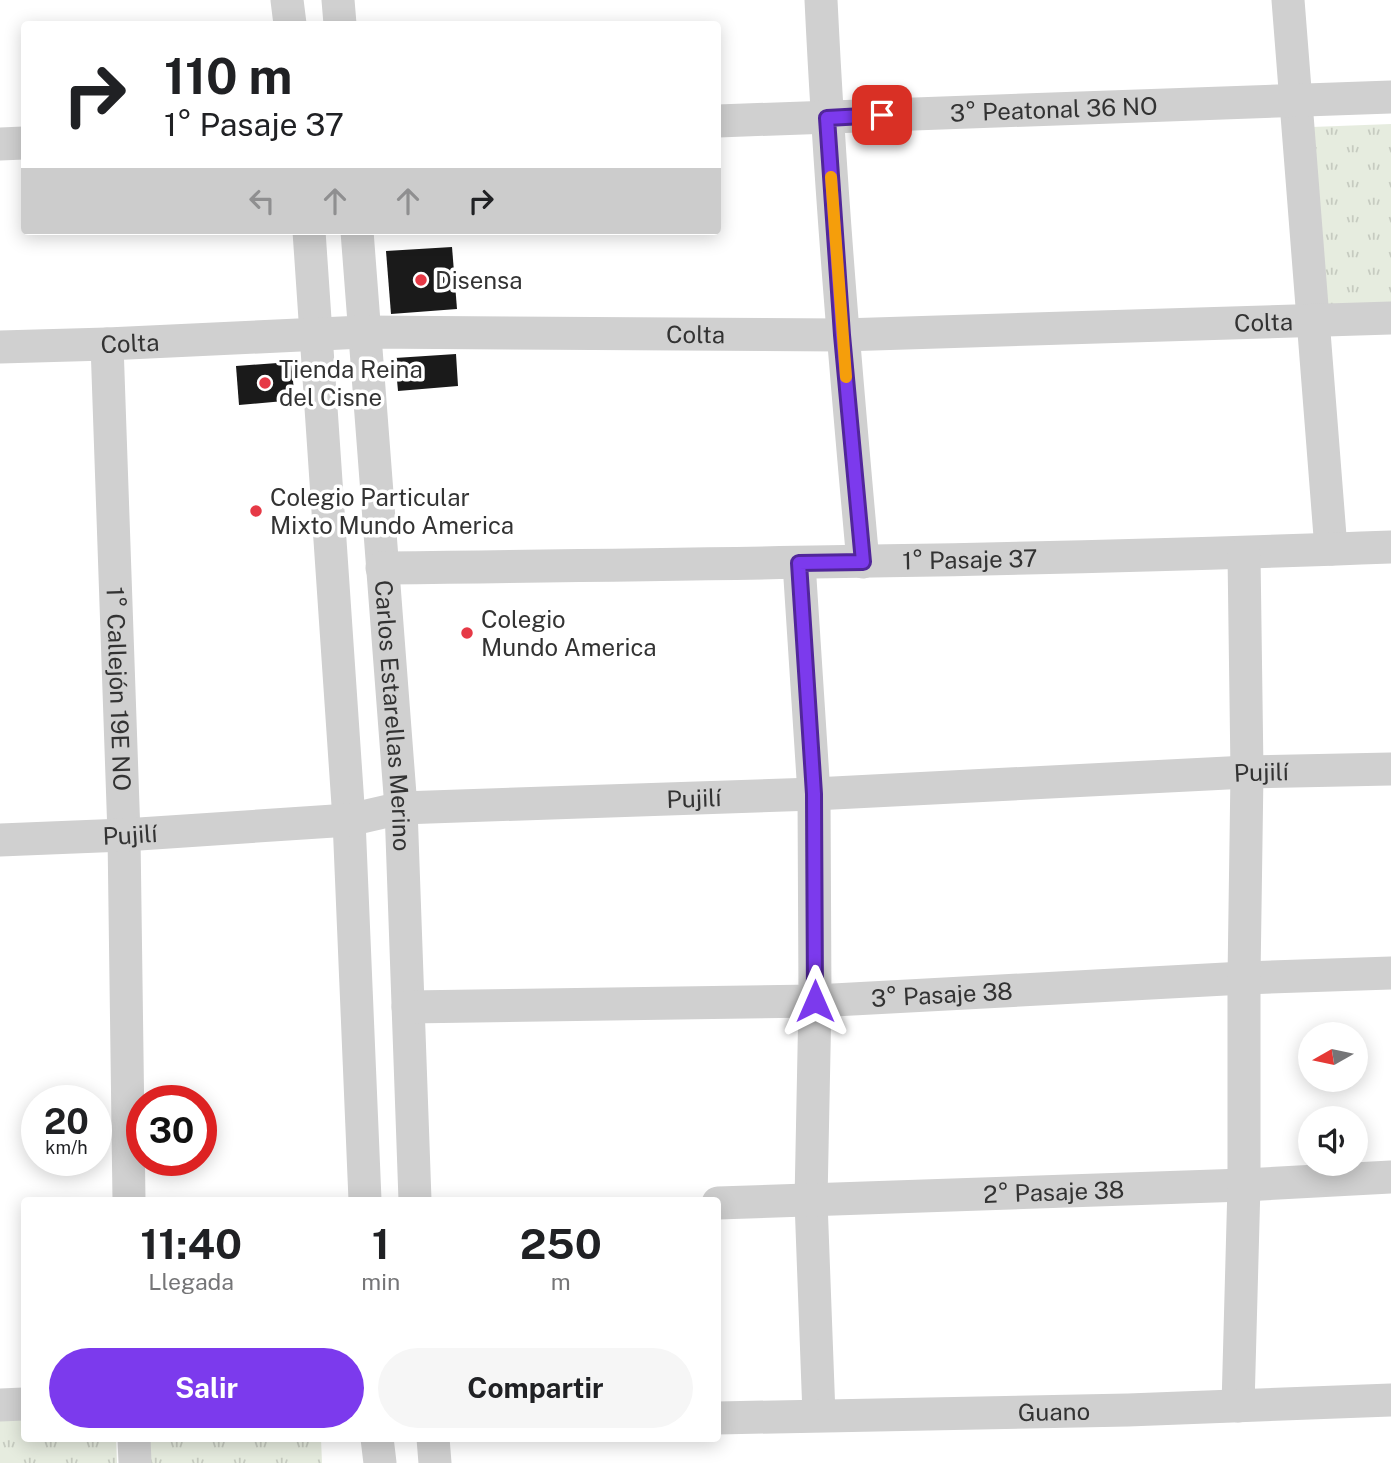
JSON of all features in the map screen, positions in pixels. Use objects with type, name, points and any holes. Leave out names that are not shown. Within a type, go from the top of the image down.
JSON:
[{"type":"street","points":[[287,0],[290,21]]},
{"type":"street","points":[[338,0],[340,21]]},
{"type":"street","points":[[821,0],[842,335],[863,562]]},
{"type":"street","points":[[1288,0],[1331,550]]},
{"type":"street","name":"3° Peatonal 36 NO","points":[[721,121],[1391,97]]},
{"type":"street","points":[[0,144],[21,143]]},
{"type":"street","name":"Carlos Estarellas Merino","points":[[309,235],[349,820],[365,1197]]},
{"type":"street","name":"Carlos Estarellas Merino","points":[[357,235],[401,808],[415,1197]]},
{"type":"street","name":"Colta","points":[[0,347],[363,332],[842,335],[1391,318]]},
{"type":"street","name":"1° Callejón 19E NO","points":[[107,344],[124,835],[129,1197]]},
{"type":"street","name":"1° Pasaje 37","points":[[382,568],[863,562],[1244,554],[1391,547]]},
{"type":"street","points":[[1238,1406],[1244,1185],[1247,772],[1244,554]]},
{"type":"street","points":[[799,563],[814,794],[815,1001],[811,1201],[819,1415]]},
{"type":"street","name":"Pujilí","points":[[0,840],[124,835],[349,820],[401,808],[814,794],[1247,772],[1391,769]]},
{"type":"street","name":"3° Pasaje 38","points":[[408,1007],[815,1001],[1244,978],[1391,973]]},
{"type":"street","name":"2° Pasaje 38","points":[[721,1203],[1244,1185],[1391,1177]]},
{"type":"street","name":"Guano","points":[[721,1418],[1391,1400]]},
{"type":"street","points":[[0,1405],[21,1404]]},
{"type":"street","points":[[134,1442],[135,1463]]},
{"type":"street","points":[[377,1442],[380,1463]]},
{"type":"street","points":[[432,1442],[435,1463]]},
{"type":"green space","points":[[1391,124],[1391,307],[1322,309],[1312,127]]},
{"type":"green space","points":[[21,1416],[21,1442],[116,1442],[117,1463],[0,1463],[0,1417]]},
{"type":"green space","points":[[145,1442],[321,1442],[322,1463],[146,1463]]},
{"type":"building","name":"Disensa","points":[[452,247],[457,309],[391,314],[386,251]]},
{"type":"building","points":[[456,354],[458,386],[398,391],[395,358]]},
{"type":"building","name":"Tienda Reina del Cisne","points":[[291,362],[295,400],[239,405],[236,366]]},
{"type":"slow traffic","points":[[831,177],[846,377]]},
{"type":"place","name":"Disensa","points":[[421,280]]},
{"type":"place","name":"Tienda Reina del Cisne","points":[[265,383]]},
{"type":"place","name":"Colegio Particular Mixto Mundo America","points":[[256,511]]},
{"type":"place","name":"Colegio Mundo America","points":[[467,633]]},
{"type":"route","points":[[815,1001],[814,794],[799,563],[863,562],[842,335],[827,118],[882,115]]}]
